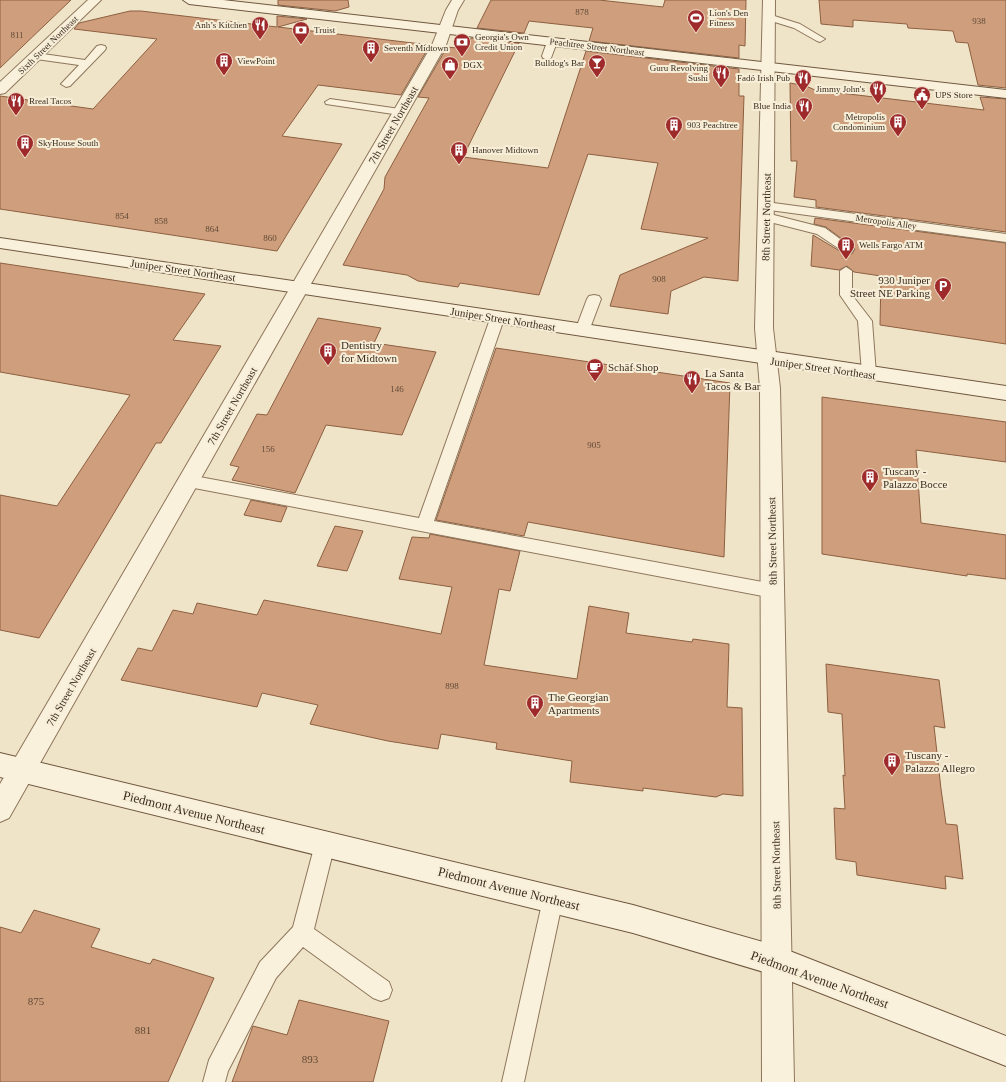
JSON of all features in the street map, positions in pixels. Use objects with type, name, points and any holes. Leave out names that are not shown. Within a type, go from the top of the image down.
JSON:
[{"type":"street","name":"Sixth Street Northeast","points":[[0,90],[95,0]]},
{"type":"street","name":"7th Street Northeast","points":[[0,809],[11,768],[189,481],[439,45],[452,10],[458,0]]},
{"type":"street","name":"8th Street Northeast","points":[[769,0],[764,328],[770,388],[778,1082]]},
{"type":"street","name":"Peachtree Street Northeast","points":[[198,1],[1006,94]]},
{"type":"street","name":"Juniper Street Northeast","points":[[0,243],[300,287],[767,360],[1006,393]]},
{"type":"street","name":"Piedmont Avenue Northeast","points":[[11,768],[633,919],[777,961],[1006,1051]]},
{"type":"lane","points":[[768,17],[797,26],[820,39]]},
{"type":"lane","points":[[547,56],[552,42]]},
{"type":"lane","points":[[66,84],[101,48]]},
{"type":"lane","points":[[36,56],[87,63]]},
{"type":"lane","points":[[330,102],[400,112]]},
{"type":"lane","points":[[766,212],[821,231],[848,249]]},
{"type":"lane","name":"Metropolis Alley","points":[[766,212],[1006,238]]},
{"type":"lane","points":[[846,271],[846,295],[865,321],[869,374]]},
{"type":"lane","points":[[582,331],[594,299]]},
{"type":"lane","points":[[425,525],[498,319]]},
{"type":"lane","points":[[189,481],[773,591]]},
{"type":"lane","points":[[214,1082],[217,1068],[268,970],[302,933],[325,844]]},
{"type":"lane","points":[[513,1082],[553,899]]},
{"type":"lane","points":[[302,933],[381,990]]},
{"type":"building","points":[[0,0],[71,0],[0,68]]},
{"type":"building","points":[[278,0],[348,0],[349,7],[335,11],[278,5]]},
{"type":"building","points":[[491,0],[599,0],[663,7],[665,0],[746,0],[745,46],[739,45],[739,58],[589,41],[593,28],[529,21],[524,33],[477,28]]},
{"type":"building","points":[[819,0],[1006,0],[1006,88],[978,85],[968,43],[956,42],[953,31],[908,28],[907,24],[853,20],[853,27],[821,24]]},
{"type":"building","points":[[130,11],[277,27],[277,16],[307,19],[278,27],[430,45],[401,95],[318,85],[282,136],[342,144],[277,251],[0,209],[0,96],[93,109],[157,39],[74,29],[79,23]]},
{"type":"building","points":[[471,38],[519,43],[463,157],[548,168],[586,51],[739,69],[739,96],[744,96],[738,281],[704,277],[671,291],[668,314],[610,306],[620,275],[708,238],[641,229],[658,163],[588,154],[539,295],[460,283],[458,287],[418,281],[407,275],[343,265],[384,189],[385,177],[429,98],[418,97],[447,47],[466,49]]},
{"type":"building","name":"Metropolis Condominium","points":[[790,83],[806,86],[815,90],[984,110],[980,97],[1006,99],[1006,232],[816,207],[816,200],[794,197],[797,161],[791,161]]},
{"type":"building","name":"930 Juniper Street NE Parking","points":[[815,218],[1006,243],[1006,344],[880,325],[881,276],[854,272],[847,266],[839,270],[811,266],[813,235],[843,253],[852,254],[855,249],[826,227],[814,224]]},
{"type":"building","points":[[0,263],[205,294],[173,340],[221,346],[161,443],[156,443],[39,638],[0,630],[0,495],[57,506],[130,395],[0,372]]},
{"type":"building","points":[[318,318],[381,328],[374,343],[436,352],[402,435],[326,425],[295,493],[232,480],[239,467],[230,465],[257,414],[267,415]]},
{"type":"building","points":[[496,348],[730,383],[724,557],[528,522],[524,536],[436,520]]},
{"type":"building","name":"Tuscany - Palazzo Bocce","points":[[822,397],[1006,422],[1006,462],[916,450],[921,523],[1006,535],[1006,579],[967,574],[967,576],[822,554]]},
{"type":"building","points":[[251,500],[287,507],[281,522],[244,515]]},
{"type":"building","points":[[335,526],[363,531],[347,571],[317,566]]},
{"type":"building","points":[[430,534],[520,551],[510,591],[499,589],[484,665],[577,679],[589,606],[629,613],[626,633],[692,642],[693,639],[729,644],[727,707],[742,708],[743,796],[723,794],[716,797],[643,788],[643,791],[570,782],[572,761],[496,749],[497,743],[441,734],[438,749],[388,741],[310,724],[318,705],[262,693],[257,707],[121,680],[138,648],[152,651],[173,610],[193,614],[197,603],[257,615],[264,600],[441,634],[452,587],[399,579],[412,537],[429,538]]},
{"type":"building","name":"Tuscany - Palazzo Allegro","points":[[826,664],[939,680],[945,728],[934,726],[941,789],[946,824],[957,825],[963,879],[945,876],[946,889],[857,875],[856,862],[836,859],[834,808],[845,809],[842,714],[828,712]]},
{"type":"building","points":[[34,910],[100,929],[91,947],[150,964],[153,959],[214,978],[168,1082],[0,1082],[0,927],[21,933]]},
{"type":"building","points":[[299,1000],[389,1021],[373,1082],[232,1082],[253,1026],[287,1035]]},
{"type":"place","name":"Lion's Den Fitness","points":[[696,33]]},
{"type":"place","name":"Anh’s Kitchen","points":[[260,40]]},
{"type":"place","name":"Truist","points":[[301,45]]},
{"type":"place","name":"Georgia's Own Credit Union","points":[[462,57]]},
{"type":"place","name":"Seventh Midtown","points":[[371,63]]},
{"type":"place","name":"ViewPoint","points":[[224,76]]},
{"type":"place","name":"Bulldog's Bar","points":[[597,78]]},
{"type":"place","name":"DGX","points":[[450,80]]},
{"type":"place","name":"Guru Revolving Sushi","points":[[721,88]]},
{"type":"place","name":"Fadó Irish Pub","points":[[803,93]]},
{"type":"place","name":"Jimmy John's","points":[[878,104]]},
{"type":"place","name":"UPS Store","points":[[922,110]]},
{"type":"place","name":"Rreal Tacos","points":[[16,116]]},
{"type":"place","name":"Blue India","points":[[804,121]]},
{"type":"place","name":"Metropolis Condominium","points":[[898,137]]},
{"type":"place","name":"903 Peachtree","points":[[674,140]]},
{"type":"place","name":"SkyHouse South","points":[[25,158]]},
{"type":"place","name":"Hanover Midtown","points":[[459,165]]},
{"type":"place","name":"Wells Fargo ATM","points":[[846,260]]},
{"type":"place","name":"930 Juniper Street NE Parking","points":[[943,301]]},
{"type":"place","name":"Dentistry for Midtown","points":[[328,366]]},
{"type":"place","name":"Schāf Shop","points":[[595,382]]},
{"type":"place","name":"La Santa Tacos & Bar","points":[[692,394]]},
{"type":"place","name":"Tuscany - Palazzo Bocce","points":[[870,492]]},
{"type":"place","name":"The Georgian Apartments","points":[[535,718]]},
{"type":"place","name":"Tuscany - Palazzo Allegro","points":[[892,776]]}]
